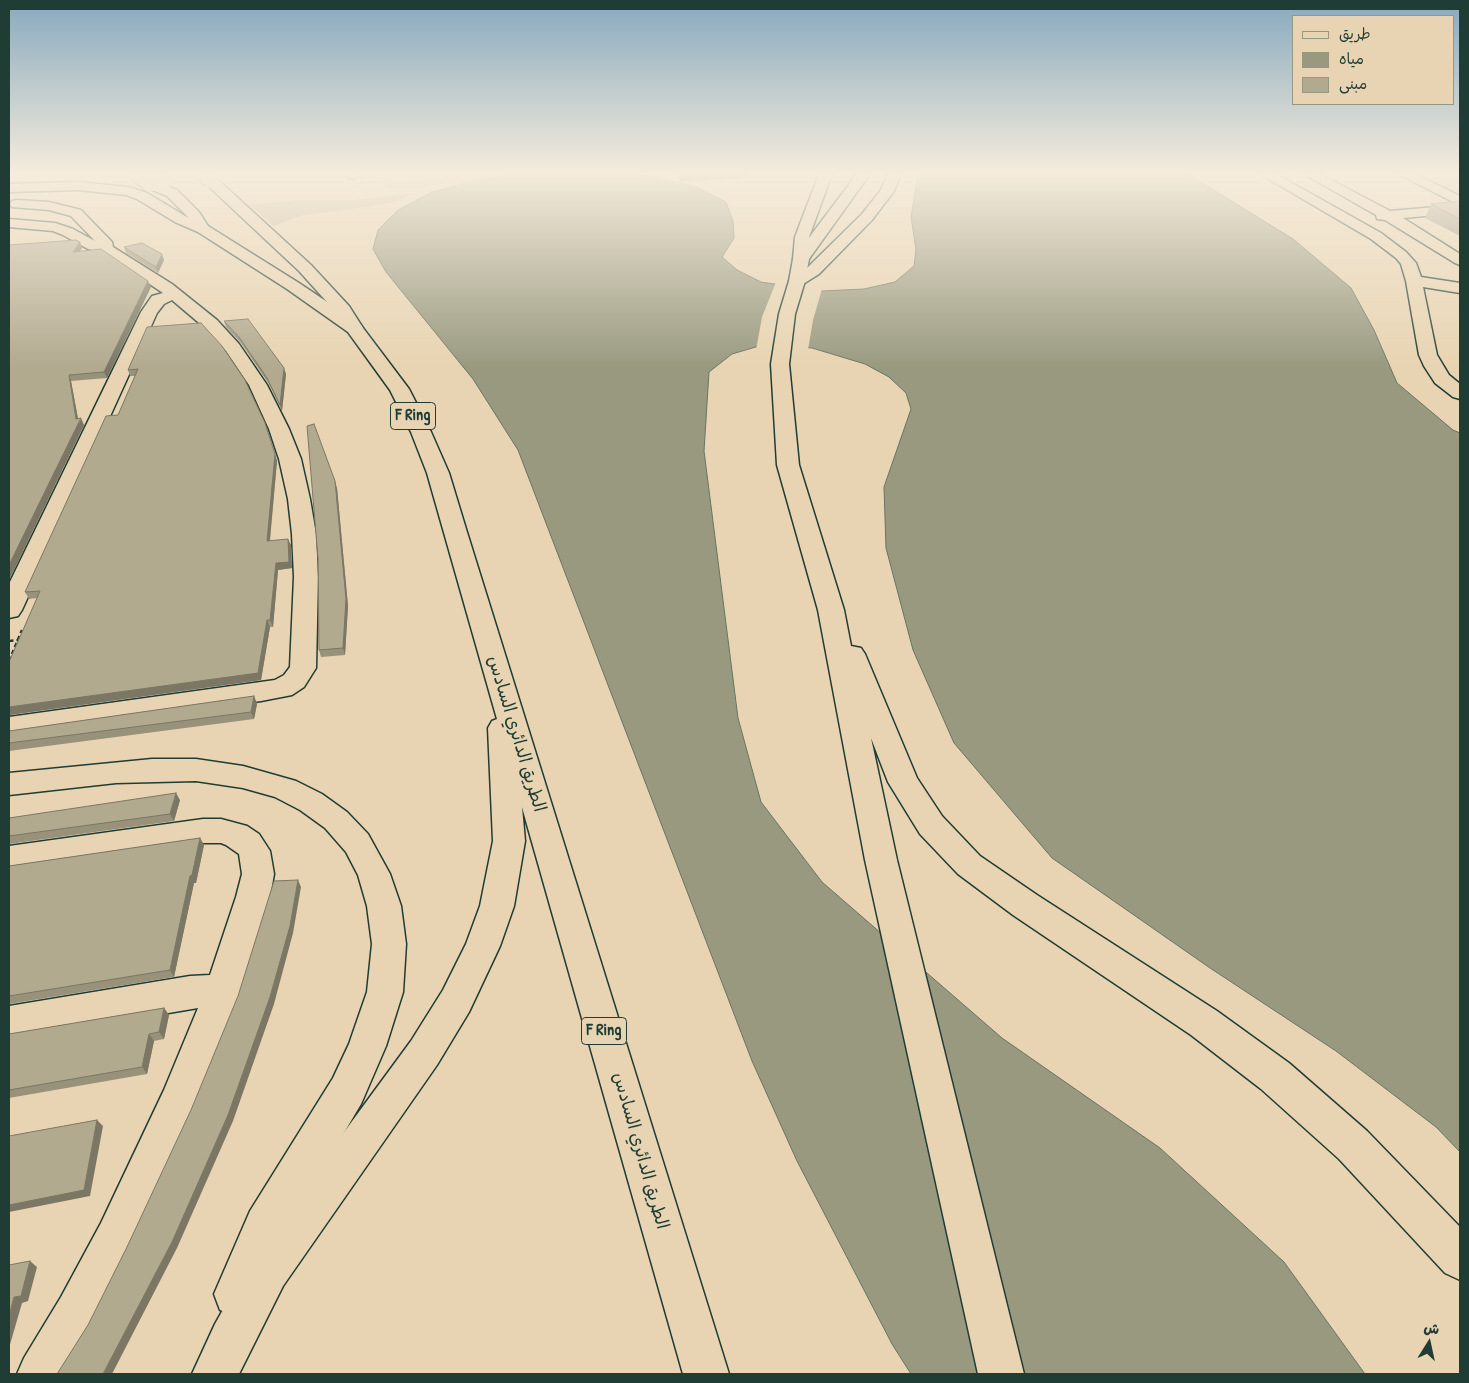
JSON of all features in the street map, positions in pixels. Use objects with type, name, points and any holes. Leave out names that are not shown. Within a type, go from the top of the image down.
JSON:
[{"type":"main road","points":[[9,727],[282,688],[294,681],[303,668],[306,577],[304,534],[299,499],[290,459],[279,429],[249,371],[233,348],[216,329],[174,294],[136,266],[107,249],[93,246],[80,239]]},
{"type":"main road","points":[[101,239],[106,244],[107,249]]},
{"type":"main road","name":"الطريق الدائري السادس","points":[[218,239],[354,328],[399,390],[421,432],[438,473],[706,1374]]},
{"type":"main road","points":[[273,239],[304,268],[343,310],[354,328]]},
{"type":"main road","points":[[802,239],[801,259],[787,314],[780,364],[788,465],[832,610],[881,860],[1001,1374]]},
{"type":"main road","points":[[801,259],[816,239]]},
{"type":"main road","points":[[796,284],[813,271],[844,239]]},
{"type":"main road","points":[[1379,239],[1395,248],[1408,263],[1414,281],[1428,355],[1432,366],[1442,379],[1460,393]]},
{"type":"main road","points":[[1425,239],[1460,260]]},
{"type":"main road","points":[[1414,281],[1460,288]]},
{"type":"main road","points":[[9,610],[149,312],[158,300],[174,294]]},
{"type":"main road","points":[[832,610],[859,667],[903,782],[931,825],[969,865],[1025,905],[1204,1023],[1275,1076],[1353,1144],[1460,1258]]},
{"type":"main road","points":[[215,1374],[230,1340],[268,1271],[424,1053],[456,1001],[483,946],[496,906],[505,869],[509,841],[501,689]]},
{"type":"main road","points":[[9,784],[116,772],[152,770],[196,770],[243,777],[285,789],[311,802],[330,815],[356,843],[374,874],[384,906],[389,944],[385,992],[368,1046],[347,1091],[265,1226],[219,1335],[208,1374]]},
{"type":"main road","points":[[9,859],[203,831],[221,831],[236,835],[248,843],[254,851],[258,874],[223,991],[179,1100],[116,1238],[77,1313],[40,1374]]},
{"type":"main road","points":[[9,1023],[190,992],[223,991]]},
{"type":"path","points":[[9,641],[28,639]]},
{"type":"water","points":[[376,239],[734,239],[722,257],[737,270],[761,282],[822,291],[864,289],[895,282],[914,266],[916,249],[914,239],[1292,239],[1351,288],[1374,330],[1397,383],[1453,430],[1460,433],[1460,1152],[1436,1127],[1336,1051],[1210,968],[1052,858],[954,743],[913,650],[886,548],[884,487],[911,409],[906,393],[889,377],[865,364],[812,348],[766,344],[732,354],[709,372],[704,451],[738,718],[761,802],[822,882],[1002,1038],[1160,1148],[1284,1262],[1365,1374],[911,1374],[892,1344],[797,1161],[752,1061],[518,450],[473,379],[386,272],[373,249]]},
{"type":"pier","points":[[776,282],[822,289],[813,320],[808,350],[766,347],[756,350],[762,317]]},
{"type":"building","points":[[76,240],[80,242],[73,252],[101,249],[148,281],[104,372],[69,375],[76,419],[81,418],[9,565],[9,245]]},
{"type":"building","points":[[142,243],[162,254],[156,267],[124,247]]},
{"type":"building","points":[[248,319],[284,368],[280,405],[267,378],[239,337],[224,321]]},
{"type":"building","points":[[201,323],[222,346],[245,380],[265,423],[275,454],[267,541],[288,539],[289,562],[276,563],[270,620],[267,620],[258,673],[9,707],[9,662],[40,591],[25,592],[106,416],[118,415],[138,369],[128,370],[147,327]]},
{"type":"building","points":[[314,424],[335,481],[346,599],[343,648],[319,650],[318,558],[307,426]]},
{"type":"building","points":[[254,696],[251,712],[9,743],[9,731]]},
{"type":"building","points":[[176,793],[170,814],[9,836],[9,818]]},
{"type":"building","points":[[200,838],[170,970],[9,996],[9,866]]},
{"type":"building","points":[[298,880],[290,926],[270,997],[228,1115],[172,1242],[103,1374],[57,1374],[88,1325],[191,1110],[238,996],[274,881]]},
{"type":"building","points":[[164,1008],[159,1032],[149,1034],[142,1067],[9,1090],[9,1034]]},
{"type":"building","points":[[97,1120],[84,1190],[9,1205],[9,1136]]},
{"type":"building","points":[[30,1261],[21,1296],[14,1297],[9,1316],[9,1265]]}]
